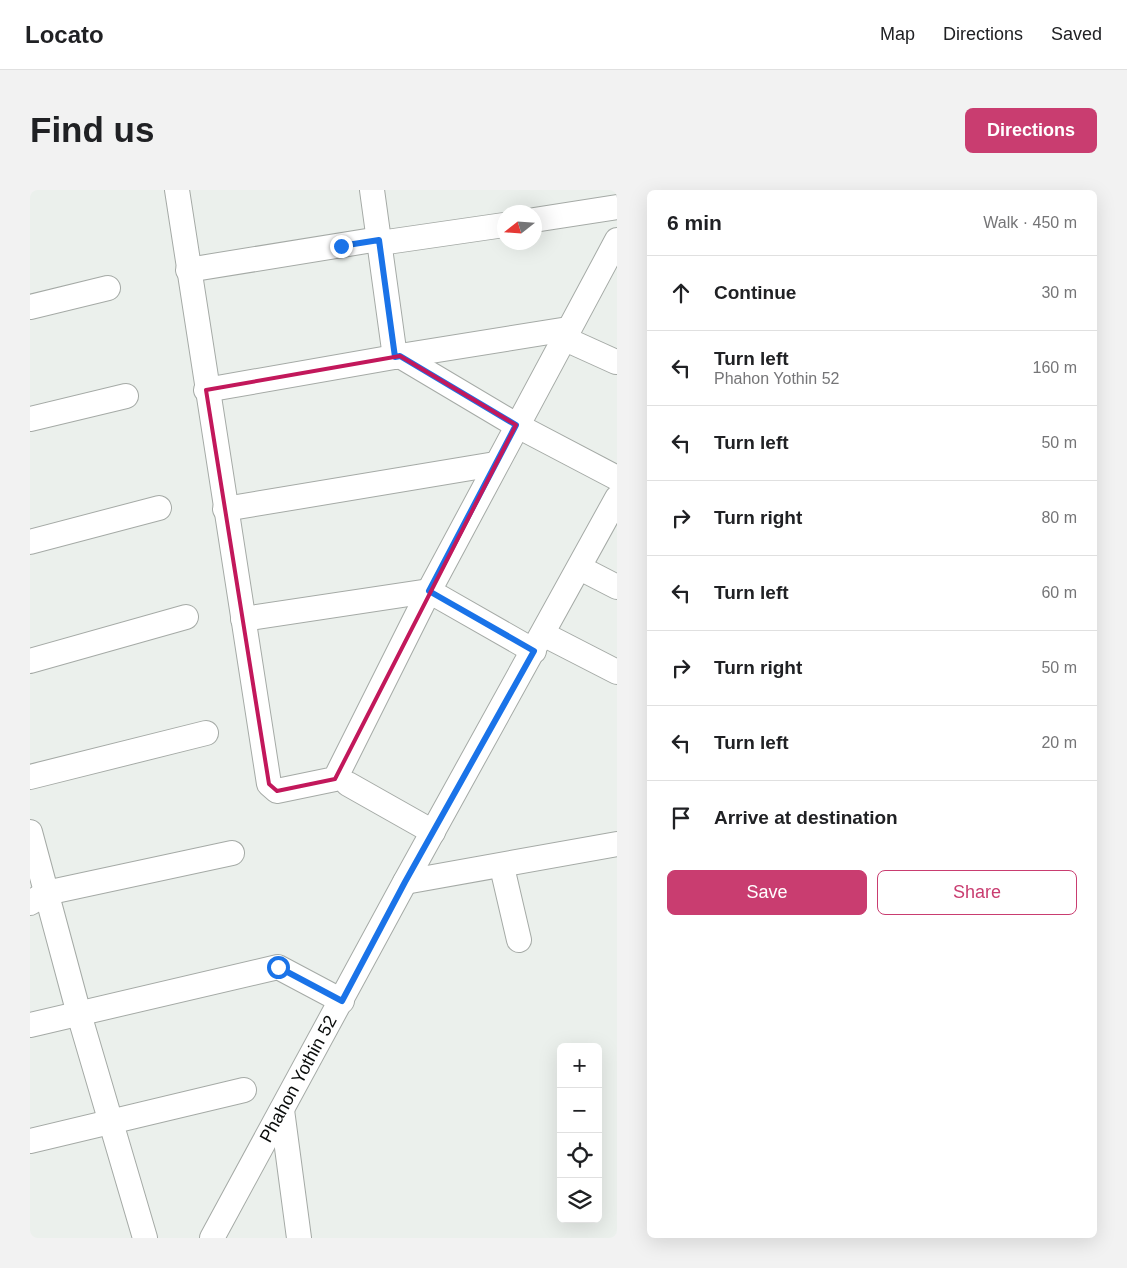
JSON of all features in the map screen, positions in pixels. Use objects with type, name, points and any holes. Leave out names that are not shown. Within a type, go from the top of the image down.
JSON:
[{"type":"street","points":[[177,190],[206,390],[269,784],[278,791],[335,779],[495,464],[615,247]]},
{"type":"street","points":[[372,190],[398,356]]},
{"type":"street","points":[[542,219],[617,208]]},
{"type":"street","points":[[188,270],[497,225]]},
{"type":"street","points":[[30,307],[108,288]]},
{"type":"street","points":[[206,390],[398,356],[566,334],[616,362]]},
{"type":"street","points":[[398,356],[516,425],[617,478]]},
{"type":"street","points":[[30,419],[126,396]]},
{"type":"street","points":[[225,509],[495,464]]},
{"type":"street","name":"Phahon Yothin 52","points":[[212,1238],[405,882],[617,498]]},
{"type":"street","points":[[30,542],[159,508]]},
{"type":"street","points":[[580,568],[617,587]]},
{"type":"street","points":[[243,619],[429,591],[538,643],[617,672]]},
{"type":"street","points":[[30,661],[186,617]]},
{"type":"street","points":[[30,778],[206,732]]},
{"type":"street","points":[[348,784],[433,832]]},
{"type":"street","points":[[30,832],[38,898],[79,1014],[145,1238]]},
{"type":"street","points":[[405,882],[502,867],[617,844]]},
{"type":"street","points":[[38,898],[232,853]]},
{"type":"street","points":[[502,867],[519,940]]},
{"type":"street","points":[[30,1026],[278,967],[342,1001]]},
{"type":"street","points":[[30,1141],[244,1090]]},
{"type":"street","points":[[282,1110],[299,1238]]},
{"type":"highlighted area","points":[[400,356],[516,425],[335,779],[277,791],[269,784],[206,390]]},
{"type":"route","points":[[278,967],[284,968],[342,1001],[405,882],[534,651],[429,591],[516,425],[400,356],[395,357],[379,240],[341,246]]}]
